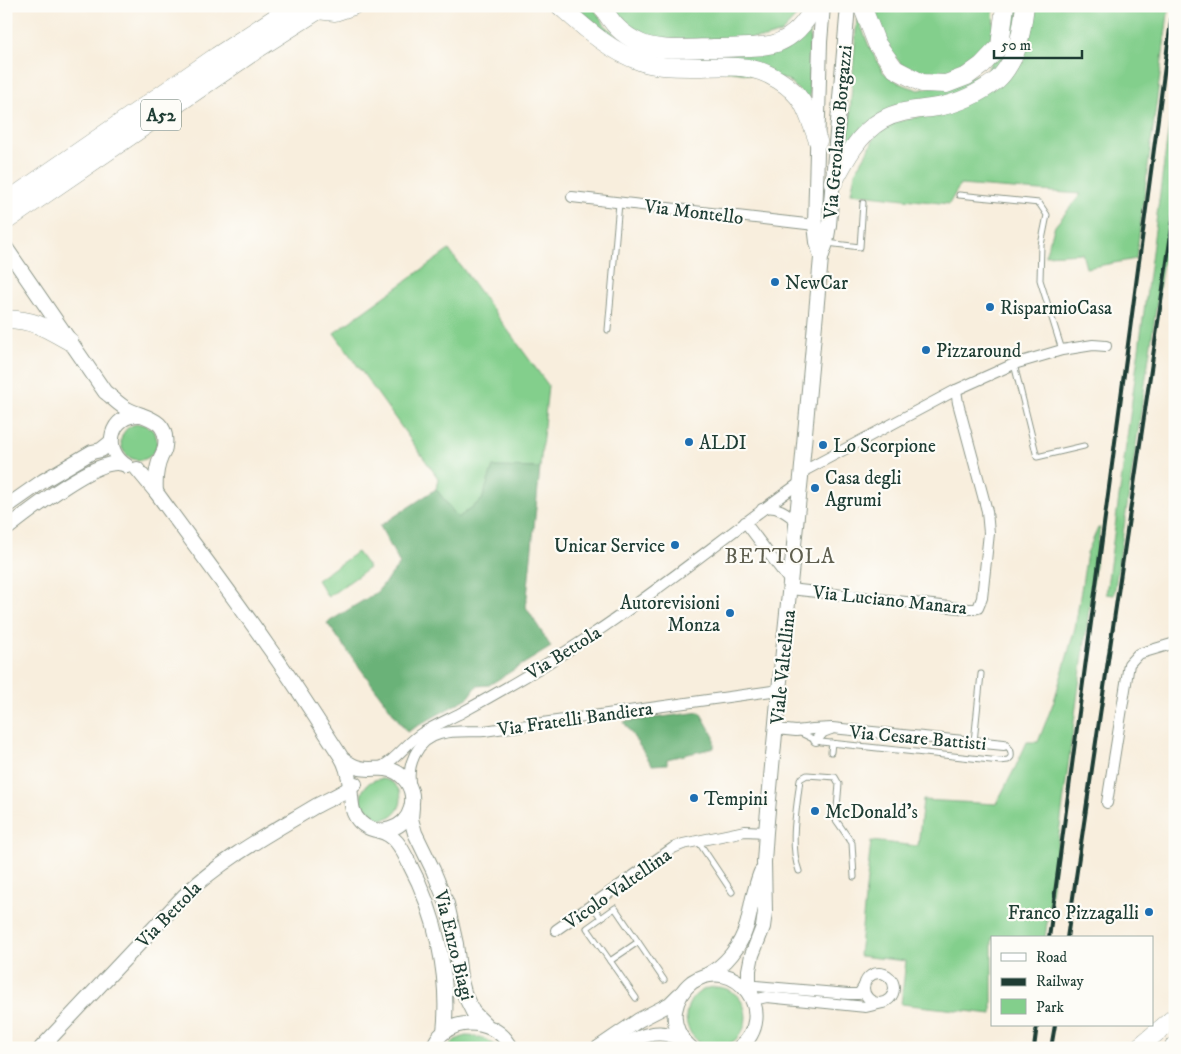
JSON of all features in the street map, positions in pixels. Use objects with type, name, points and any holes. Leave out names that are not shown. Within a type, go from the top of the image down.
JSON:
[{"type":"highway","name":"A52","points":[[6,202],[217,56],[296,6]]},
{"type":"highway","points":[[321,8],[335,12],[352,6]]},
{"type":"highway","points":[[560,6],[595,37],[619,53],[643,63],[666,67],[749,68],[767,74],[788,86],[802,102],[818,141]]},
{"type":"highway","points":[[602,6],[610,20],[624,34],[642,44],[666,49],[748,48],[777,43],[795,33],[806,21],[814,6]]},
{"type":"highway","points":[[864,6],[864,11],[877,44],[895,69],[922,83],[946,84],[967,76],[982,65],[1000,46],[1005,6]]},
{"type":"highway","points":[[833,183],[855,146],[881,120],[905,111],[957,102],[973,95],[998,79],[1009,64],[1018,46],[1025,6]]},
{"type":"highway","name":"A52","points":[[6,221],[259,48],[321,8]]},
{"type":"highway","points":[[6,319],[36,323],[69,341]]},
{"type":"highway","points":[[1138,1048],[1175,1017]]},
{"type":"street","name":"Via Gerolamo Borgazzi","points":[[822,242],[815,225],[823,6]]},
{"type":"street","name":"Via Gerolamo Borgazzi","points":[[801,477],[822,242],[829,225],[848,6]]},
{"type":"street","name":"Via Montello","points":[[572,198],[815,225]]},
{"type":"street","points":[[6,248],[105,392],[114,416],[112,437],[114,453],[122,464]]},
{"type":"street","name":"Via Bettola","points":[[375,769],[390,762],[407,744],[422,733],[486,699],[564,654],[591,636],[761,510],[801,477],[956,390],[1014,364],[1062,350],[1093,345],[1106,346]]},
{"type":"street","name":"Via Luciano Manara","points":[[790,586],[968,609],[978,608],[982,598],[989,533],[987,510],[956,390]]},
{"type":"street","points":[[105,392],[126,409],[154,420],[163,430],[166,445],[156,473],[156,492]]},
{"type":"street","points":[[6,507],[92,452],[101,450],[112,437],[116,427],[125,418],[143,415]]},
{"type":"street","points":[[6,529],[59,491],[106,465],[116,462],[137,469],[146,468],[154,464],[161,457]]},
{"type":"street","points":[[137,469],[269,646],[343,759],[352,790],[351,804],[357,819],[371,829],[378,830],[390,829],[401,823],[409,815],[412,805],[411,789],[407,781],[399,774],[385,769],[358,768],[343,759]]},
{"type":"street","name":"Viale Valtellina","points":[[744,1045],[752,1032],[755,1021],[756,1010],[745,985],[750,960],[761,934],[764,921],[766,832],[801,477]]},
{"type":"street","points":[[761,510],[770,507],[776,508],[788,514],[797,522]]},
{"type":"street","points":[[745,522],[790,586]]},
{"type":"street","points":[[1107,804],[1129,664],[1138,654],[1175,643]]},
{"type":"street","name":"Via Fratelli Bandiera","points":[[411,789],[410,774],[415,755],[423,743],[439,734],[484,731],[779,690]]},
{"type":"street","name":"Via Cesare Battisti","points":[[816,740],[823,732],[832,728]]},
{"type":"street","name":"Via Cesare Battisti","points":[[776,729],[796,731],[832,728],[1004,745]]},
{"type":"street","points":[[352,790],[362,775],[375,769]]},
{"type":"street","name":"Via Bettola","points":[[41,1048],[201,880],[224,862],[316,806],[352,790]]},
{"type":"street","name":"Via Bettola","points":[[316,806],[330,803],[342,804],[353,812]]},
{"type":"street","name":"Via Enzo Biagi","points":[[412,805],[411,819],[415,833],[447,904],[465,996],[473,1012],[486,1025],[498,1032],[511,1048]]},
{"type":"street","name":"Via Enzo Biagi","points":[[378,830],[390,835],[401,848],[420,886],[431,915],[439,944],[446,1001],[444,1032]]},
{"type":"street","name":"Vicolo Valtellina","points":[[556,930],[672,848],[745,831],[766,832]]},
{"type":"street","name":"Viale Valtellina","points":[[598,1048],[633,1024],[670,1004],[689,984],[720,966],[731,955],[741,940],[746,927],[753,895],[764,862]]},
{"type":"street","points":[[700,978],[710,975],[721,975],[745,985],[848,994],[859,994],[868,977],[877,973],[887,974],[894,982],[892,998],[883,1004],[866,1007],[767,997],[753,1000]]},
{"type":"street","points":[[864,986],[868,999],[877,1004],[883,1004]]},
{"type":"street","points":[[683,991],[677,1002],[675,1017],[678,1032],[689,1046]]},
{"type":"street","points":[[433,1048],[444,1032],[457,1026],[471,1023],[486,1025]]},
{"type":"street","points":[[620,1048],[636,1038],[650,1034],[670,1036],[682,1040],[689,1046]]},
{"type":"lane","points":[[959,195],[1039,203],[1047,215],[1041,245],[1040,280],[1062,350]]},
{"type":"lane","points":[[608,330],[619,203]]},
{"type":"lane","points":[[822,242],[860,247],[862,203]]},
{"type":"lane","points":[[1014,364],[1037,457],[1084,446]]},
{"type":"lane","points":[[974,742],[981,674]]},
{"type":"lane","points":[[796,731],[816,740],[832,743],[1000,762],[1008,760],[1011,756],[1011,750],[1004,745]]},
{"type":"lane","points":[[831,752],[832,743]]},
{"type":"lane","points":[[799,871],[794,845],[800,779],[807,775],[835,777],[839,784],[836,820],[852,843],[854,877]]},
{"type":"lane","points":[[698,841],[732,892]]},
{"type":"lane","points":[[592,905],[601,918]]},
{"type":"lane","points":[[636,998],[587,928],[615,908],[664,980]]},
{"type":"lane","points":[[610,961],[638,942]]},
{"type":"green space","points":[[570,6],[592,6],[605,25],[625,43],[765,54],[785,51],[810,30],[810,102],[788,80],[652,60],[622,50]]},
{"type":"green space","points":[[610,6],[806,6],[781,33],[765,38],[659,40],[629,29]]},
{"type":"green space","points":[[870,6],[993,6],[994,28],[989,43],[968,65],[956,72],[936,75],[919,74],[902,65],[888,49]]},
{"type":"green space","points":[[1010,6],[1020,6],[1017,27],[999,68],[982,82],[964,91],[940,98],[914,101],[895,106],[848,141],[857,16],[869,46],[883,72],[901,84],[919,90],[987,72]]},
{"type":"green space","points":[[1034,6],[1169,6],[1136,259],[1086,268],[1082,253],[1045,255],[1055,226],[1081,194],[960,185],[949,204],[851,193],[855,173],[876,133],[890,123],[945,111],[1025,51],[1029,41]]},
{"type":"green space","points":[[1175,81],[1175,180],[1114,595],[1106,594]]},
{"type":"green space","points":[[449,250],[548,385],[540,468],[493,467],[482,500],[458,518],[436,489],[438,478],[334,333]]},
{"type":"green space","points":[[139,424],[146,425],[152,429],[156,435],[156,449],[152,455],[146,459],[139,460],[132,459],[126,455],[122,449],[121,442],[122,435],[126,429],[132,425]]},
{"type":"green space","points":[[493,467],[540,468],[526,607],[551,647],[489,685],[477,686],[469,697],[407,732],[327,623],[377,592],[400,564],[380,526],[436,489],[458,518],[482,500]]},
{"type":"green space","points":[[1098,528],[1100,528],[1045,936],[991,936],[991,1014],[901,1004],[906,961],[859,956],[871,841],[918,846],[923,800],[996,804],[1027,742],[1038,742],[1054,701],[1075,628],[1087,553]]},
{"type":"green space","points":[[357,552],[369,568],[328,597],[317,580]]},
{"type":"green space","points":[[700,712],[714,737],[714,748],[667,759],[667,764],[652,765],[624,722]]},
{"type":"green space","points":[[381,779],[395,785],[401,799],[395,813],[381,819],[367,813],[361,799],[367,785]]},
{"type":"green space","points":[[716,987],[732,992],[737,996],[741,1001],[746,1017],[741,1033],[737,1038],[732,1042],[716,1047],[700,1042],[695,1038],[691,1033],[686,1017],[691,1001],[695,996],[700,992]]},
{"type":"green space","points":[[465,1036],[482,1038],[497,1048],[447,1048],[455,1040]]},
{"type":"railway","points":[[1049,936],[1173,6]]},
{"type":"railway","points":[[1067,936],[1175,207]]},
{"type":"railway","points":[[1034,1048],[1037,1026]]},
{"type":"railway","points":[[1051,1048],[1055,1026]]},
{"type":"place","name":"NewCar","points":[[775,282]]},
{"type":"place","name":"RisparmioCasa","points":[[990,307]]},
{"type":"place","name":"Pizzaround","points":[[926,350]]},
{"type":"place","name":"ALDI","points":[[689,442]]},
{"type":"place","name":"Lo Scorpione","points":[[823,445]]},
{"type":"place","name":"Casa degli Agrumi","points":[[815,488]]},
{"type":"place","name":"Unicar Service","points":[[675,545]]},
{"type":"place","name":"Autorevisioni Monza","points":[[730,613]]},
{"type":"place","name":"Tempini","points":[[694,798]]},
{"type":"place","name":"McDonald's","points":[[815,811]]},
{"type":"place","name":"Franco Pizzagalli","points":[[1149,912]]},
{"type":"district","name":"BETTOLA","points":[[780,556]]}]
